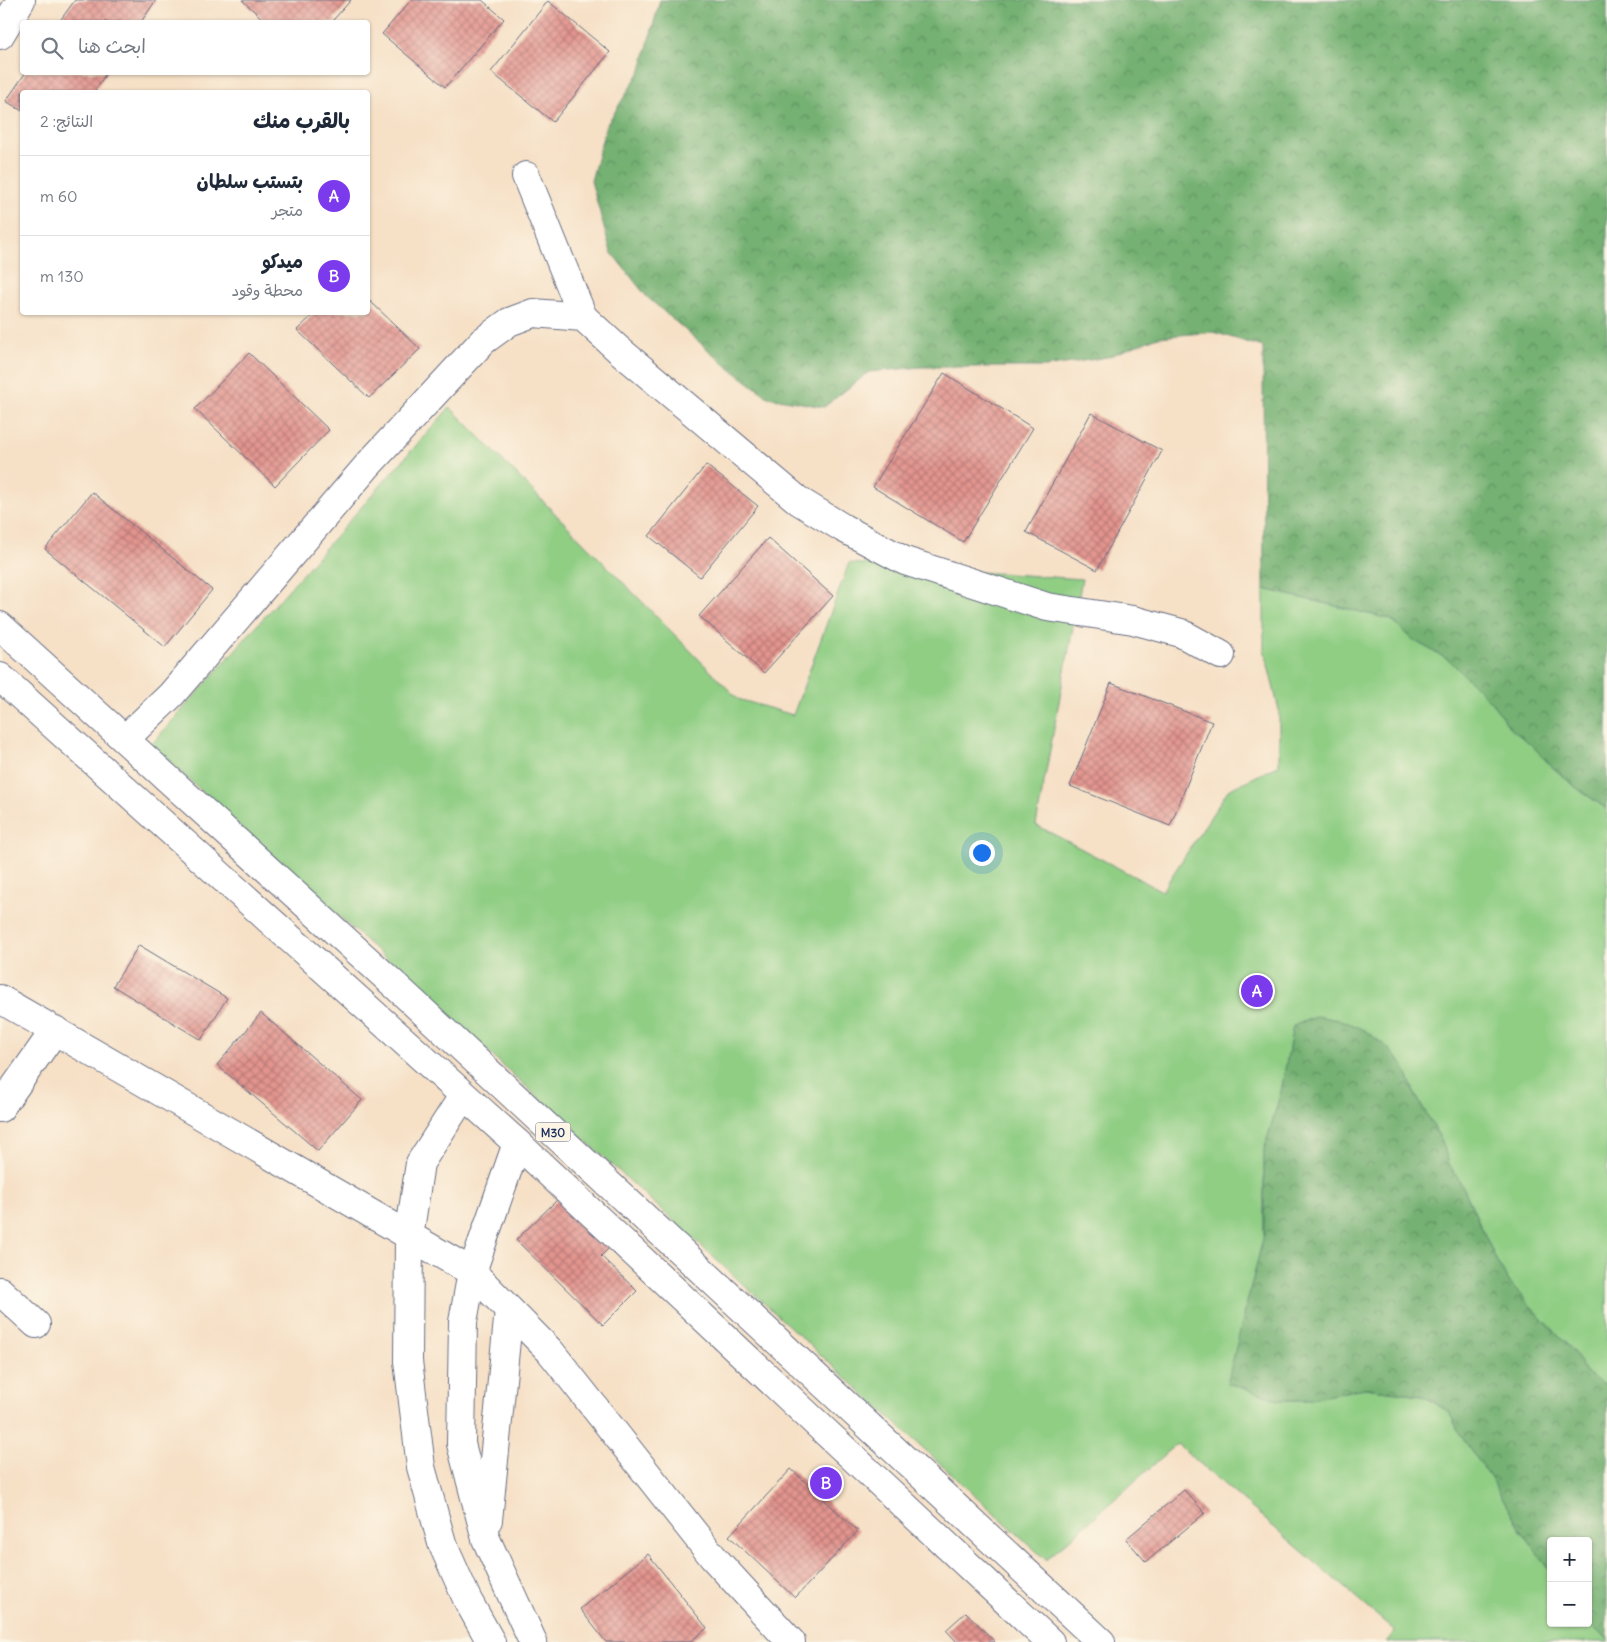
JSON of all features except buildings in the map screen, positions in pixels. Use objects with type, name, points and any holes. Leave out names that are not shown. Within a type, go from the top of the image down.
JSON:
[{"type":"main road","points":[[0,35],[21,0]]},
{"type":"main road","points":[[526,176],[583,317],[619,350],[799,501],[843,528],[905,560],[1047,607],[1132,620],[1171,631],[1221,655]]},
{"type":"main road","points":[[126,738],[170,695],[368,465],[483,341],[509,322],[532,313],[583,317]]},
{"type":"main road","name":"M30","points":[[0,626],[126,738],[1101,1642]]},
{"type":"main road","name":"M30","points":[[0,677],[517,1143],[1050,1642]]},
{"type":"main road","points":[[0,999],[472,1272],[550,1351],[713,1557],[791,1642]]},
{"type":"main road","points":[[0,1108],[55,1030]]},
{"type":"main road","points":[[463,1096],[420,1163],[410,1236],[408,1361],[421,1467],[442,1543],[466,1599],[491,1642]]},
{"type":"main road","points":[[517,1143],[472,1272],[463,1322],[461,1444],[486,1539],[533,1642]]},
{"type":"main road","points":[[0,1291],[36,1324]]},
{"type":"main road","points":[[486,1539],[509,1310]]},
{"type":"green space","points":[[660,0],[1607,0],[1607,809],[1578,789],[1552,767],[1532,745],[1510,728],[1493,704],[1449,660],[1415,641],[1390,619],[1264,589],[1263,347],[1213,332],[1158,337],[1107,357],[1046,367],[920,367],[869,372],[824,407],[768,397],[728,367],[647,297],[611,252],[591,181],[606,126],[641,70]]},
{"type":"green space","points":[[450,407],[738,699],[793,715],[849,563],[1082,579],[1036,825],[1162,891],[1228,790],[1279,765],[1279,710],[1264,649],[1264,589],[1390,619],[1415,641],[1449,660],[1493,704],[1510,728],[1532,745],[1552,767],[1578,789],[1607,809],[1607,1386],[1586,1373],[1573,1351],[1512,1286],[1498,1264],[1464,1189],[1449,1164],[1442,1141],[1415,1094],[1403,1065],[1293,1027],[1281,1092],[1264,1150],[1264,1235],[1244,1315],[1279,1400],[1306,1400],[1364,1388],[1422,1395],[1449,1412],[1461,1436],[1490,1477],[1520,1529],[1547,1566],[1547,1627],[1592,1626],[1607,1639],[1607,1642],[1386,1642],[1395,1631],[1177,1444],[1046,1560],[151,745]]},
{"type":"green space","points":[[1317,1016],[1344,1021],[1366,1031],[1386,1046],[1403,1065],[1415,1094],[1442,1141],[1449,1164],[1464,1189],[1498,1264],[1512,1286],[1573,1351],[1586,1373],[1607,1386],[1607,1639],[1592,1626],[1592,1537],[1547,1537],[1547,1566],[1520,1529],[1490,1477],[1461,1436],[1449,1412],[1422,1395],[1364,1388],[1306,1400],[1279,1400],[1227,1383],[1264,1235],[1264,1150],[1281,1092],[1293,1026]]},
{"type":"place","name":"بتستب سلطان","points":[[1257,991]]},
{"type":"place","name":"ميدكو","points":[[826,1483]]}]
